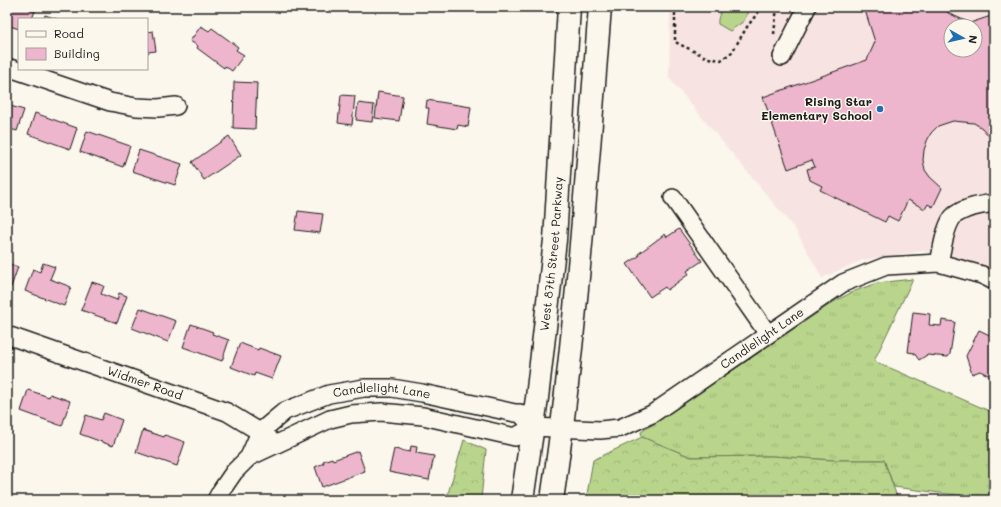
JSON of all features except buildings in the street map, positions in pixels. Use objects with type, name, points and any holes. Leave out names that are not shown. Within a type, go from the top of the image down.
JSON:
[{"type":"main road","name":"West 87th Street Parkway","points":[[522,500],[533,427],[555,240],[570,7]]},
{"type":"main road","points":[[552,500],[562,428],[582,241],[600,7]]},
{"type":"street","points":[[782,57],[807,7]]},
{"type":"street","points":[[7,67],[110,102],[143,108],[176,106]]},
{"type":"street","points":[[673,198],[768,334]]},
{"type":"street","points":[[939,263],[945,233],[954,216],[974,206],[994,203]]},
{"type":"street","name":"Candlelight Lane","points":[[249,456],[330,419],[351,414],[381,412],[423,416],[515,437],[533,427],[600,430],[620,428],[652,414],[843,283],[886,266],[939,263],[982,275],[994,281]]},
{"type":"street","name":"Widmer Road","points":[[7,335],[227,412],[277,444]]},
{"type":"street","name":"Candlelight Lane","points":[[216,500],[234,472],[249,456],[260,432],[285,411],[329,394],[364,388],[392,388],[520,413],[533,427]]},
{"type":"street","points":[[364,388],[366,413]]},
{"type":"path","points":[[676,7],[675,42],[708,58],[721,60],[732,52],[762,7]]},
{"type":"path","points":[[773,38],[776,7]]},
{"type":"shaded area","points":[[670,7],[994,7],[994,272],[973,262],[922,251],[863,260],[822,278],[795,229],[669,78]]},
{"type":"green space","points":[[721,7],[746,7],[748,11],[744,21],[730,31],[718,24]]},
{"type":"green space","points":[[913,279],[874,361],[994,413],[994,500],[894,487],[884,460],[833,460],[772,456],[691,457],[642,437],[641,432],[835,301],[855,291],[877,283]]},
{"type":"green space","points":[[642,437],[691,457],[772,456],[833,460],[884,460],[898,500],[586,500],[593,460]]},
{"type":"green space","points":[[464,440],[486,450],[481,499],[486,500],[446,500]]},
{"type":"place","name":"Rising Star Elementary School","points":[[880,109]]}]
